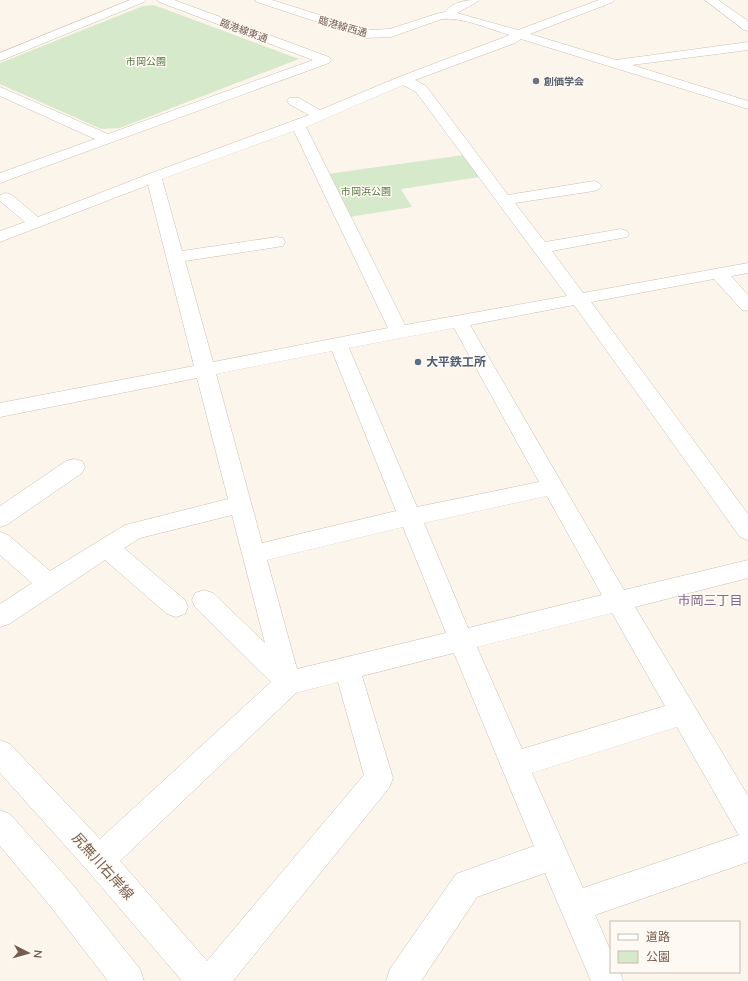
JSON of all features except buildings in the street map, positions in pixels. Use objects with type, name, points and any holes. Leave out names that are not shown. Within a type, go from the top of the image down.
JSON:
[{"type":"street","points":[[0,57],[140,0]]},
{"type":"street","name":"臨港線東通","points":[[108,139],[325,60],[163,0]]},
{"type":"street","name":"臨港線西通","points":[[261,0],[366,34],[390,33],[433,18],[449,15]]},
{"type":"street","points":[[449,15],[453,10],[473,0]]},
{"type":"street","points":[[0,237],[154,177],[298,125],[404,80],[511,40],[519,34],[609,0]]},
{"type":"street","points":[[711,0],[748,27]]},
{"type":"street","points":[[730,14],[748,12]]},
{"type":"street","points":[[449,15],[464,17],[748,105]]},
{"type":"street","points":[[614,64],[748,46]]},
{"type":"street","points":[[404,80],[421,90],[579,299],[748,531]]},
{"type":"street","points":[[0,91],[108,139]]},
{"type":"street","points":[[294,101],[320,116]]},
{"type":"street","points":[[298,125],[399,332]]},
{"type":"street","points":[[0,178],[108,139]]},
{"type":"street","points":[[561,174],[573,189]]},
{"type":"street","points":[[154,177],[288,682]]},
{"type":"street","points":[[504,200],[594,186]]},
{"type":"street","points":[[6,198],[36,223]]},
{"type":"street","points":[[540,248],[621,234]]},
{"type":"street","points":[[175,257],[277,242]]},
{"type":"street","points":[[0,410],[399,332],[748,268]]},
{"type":"street","points":[[718,274],[748,306]]},
{"type":"street","points":[[459,321],[618,601],[748,824]]},
{"type":"street","points":[[338,344],[409,517],[607,981]]},
{"type":"street","points":[[0,518],[74,466]]},
{"type":"street","points":[[254,554],[409,517],[552,486]]},
{"type":"street","points":[[0,617],[106,547],[133,531],[241,504]]},
{"type":"street","points":[[0,541],[49,584]]},
{"type":"street","points":[[106,547],[176,607]]},
{"type":"street","points":[[99,860],[288,682],[748,569]]},
{"type":"street","points":[[204,600],[288,682]]},
{"type":"street","points":[[212,981],[379,778],[347,668]]},
{"type":"street","points":[[514,765],[684,713]]},
{"type":"street","name":"尻無川右岸線","points":[[0,753],[99,860],[203,981]]},
{"type":"street","points":[[0,824],[62,896],[128,981]]},
{"type":"street","points":[[575,906],[748,847]]},
{"type":"street","points":[[402,981],[467,885],[553,855]]},
{"type":"green space","name":"市岡公園","points":[[154,5],[299,59],[120,128],[101,129],[0,84],[0,63],[143,6]]},
{"type":"green space","name":"市岡浜公園","points":[[464,155],[480,177],[401,189],[412,207],[349,217],[327,174]]},
{"type":"place","name":"創価学会","points":[[536,81]]},
{"type":"place","name":"大平鉄工所","points":[[418,362]]},
{"type":"district","name":"市岡三丁目","points":[[710,600]]}]
